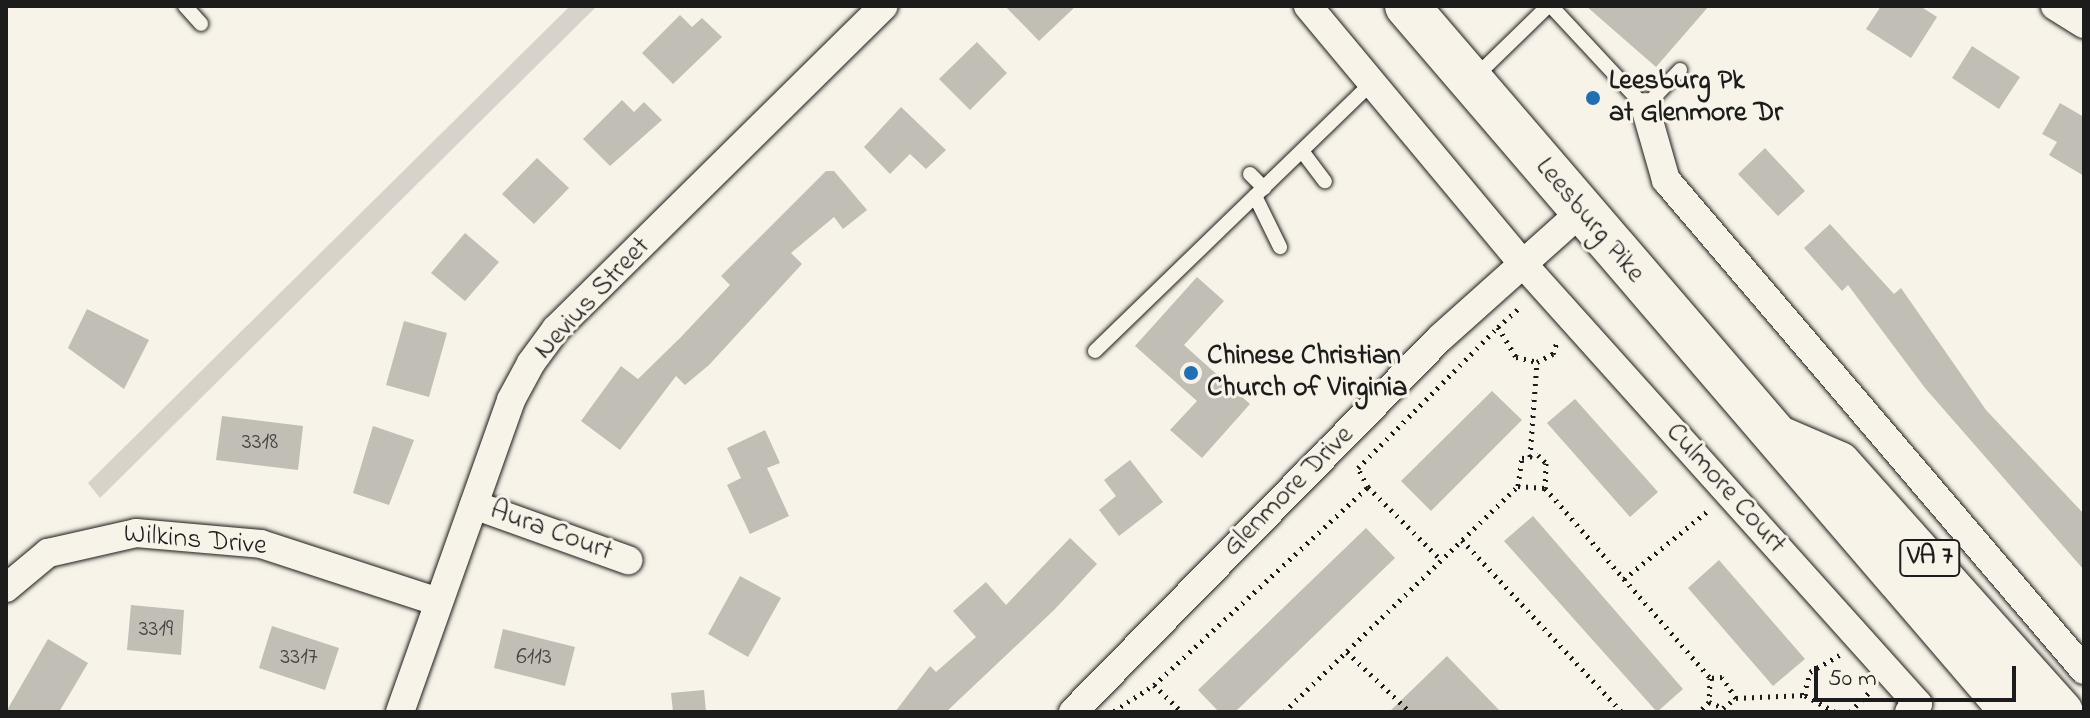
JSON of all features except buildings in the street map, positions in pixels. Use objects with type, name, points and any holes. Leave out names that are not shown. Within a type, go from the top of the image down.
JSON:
[{"type":"main road","name":"Leesburg Pike","points":[[1407,6],[2005,709]]},
{"type":"main road","name":"Leesburg Pike","points":[[1773,435],[1839,464],[2061,712]]},
{"type":"street","name":"Nevius Street","points":[[400,712],[511,400],[556,329],[884,6]]},
{"type":"street","points":[[1308,6],[1375,81],[1523,264]]},
{"type":"street","points":[[2055,6],[2084,24]]},
{"type":"street","points":[[1645,107],[1666,180],[2084,670]]},
{"type":"street","name":"Glenmore Drive","points":[[1073,712],[1440,338],[1581,212]]},
{"type":"street","name":"Culmore Court","points":[[1523,264],[1918,704],[1909,712]]},
{"type":"street","name":"Aura Court","points":[[474,505],[628,560]]},
{"type":"street","name":"Wilkins Drive","points":[[6,588],[48,553],[136,533],[261,544],[438,602]]},
{"type":"lane","points":[[185,6],[201,24]]},
{"type":"lane","points":[[1471,81],[1550,6],[1645,107],[1680,70]]},
{"type":"lane","points":[[1095,351],[1302,151],[1318,124],[1375,81]]},
{"type":"lane","points":[[1302,151],[1325,181]]},
{"type":"lane","points":[[1250,174],[1280,247]]},
{"type":"path","points":[[1441,560],[1368,487],[1358,468],[1498,327],[1516,357],[1537,362],[1553,354],[1560,330]]},
{"type":"path","points":[[1518,486],[1514,472],[1530,457],[1537,362]]},
{"type":"path","points":[[1530,457],[1546,463],[1545,488],[1710,678],[1709,702],[1699,712]]},
{"type":"path","points":[[1284,712],[1518,486],[1545,488]]},
{"type":"path","points":[[1112,712],[1154,685],[1368,487]]},
{"type":"path","points":[[1624,579],[1713,507]]},
{"type":"path","points":[[1462,540],[1622,712]]},
{"type":"path","points":[[1347,652],[1410,712]]},
{"type":"path","points":[[1804,695],[1810,672],[1839,654]]},
{"type":"path","points":[[1710,678],[1722,677],[1736,698]]},
{"type":"path","points":[[1154,685],[1182,712]]},
{"type":"path","points":[[1709,702],[1723,708],[1736,698],[1804,695],[1835,712]]},
{"type":"shaded area","points":[[570,6],[597,6],[100,498],[88,483]]},
{"type":"place","name":"Leesburg Pk at Glenmore Dr","points":[[1593,98]]},
{"type":"place","name":"Chinese Christian Church of Virginia","points":[[1191,373]]}]
